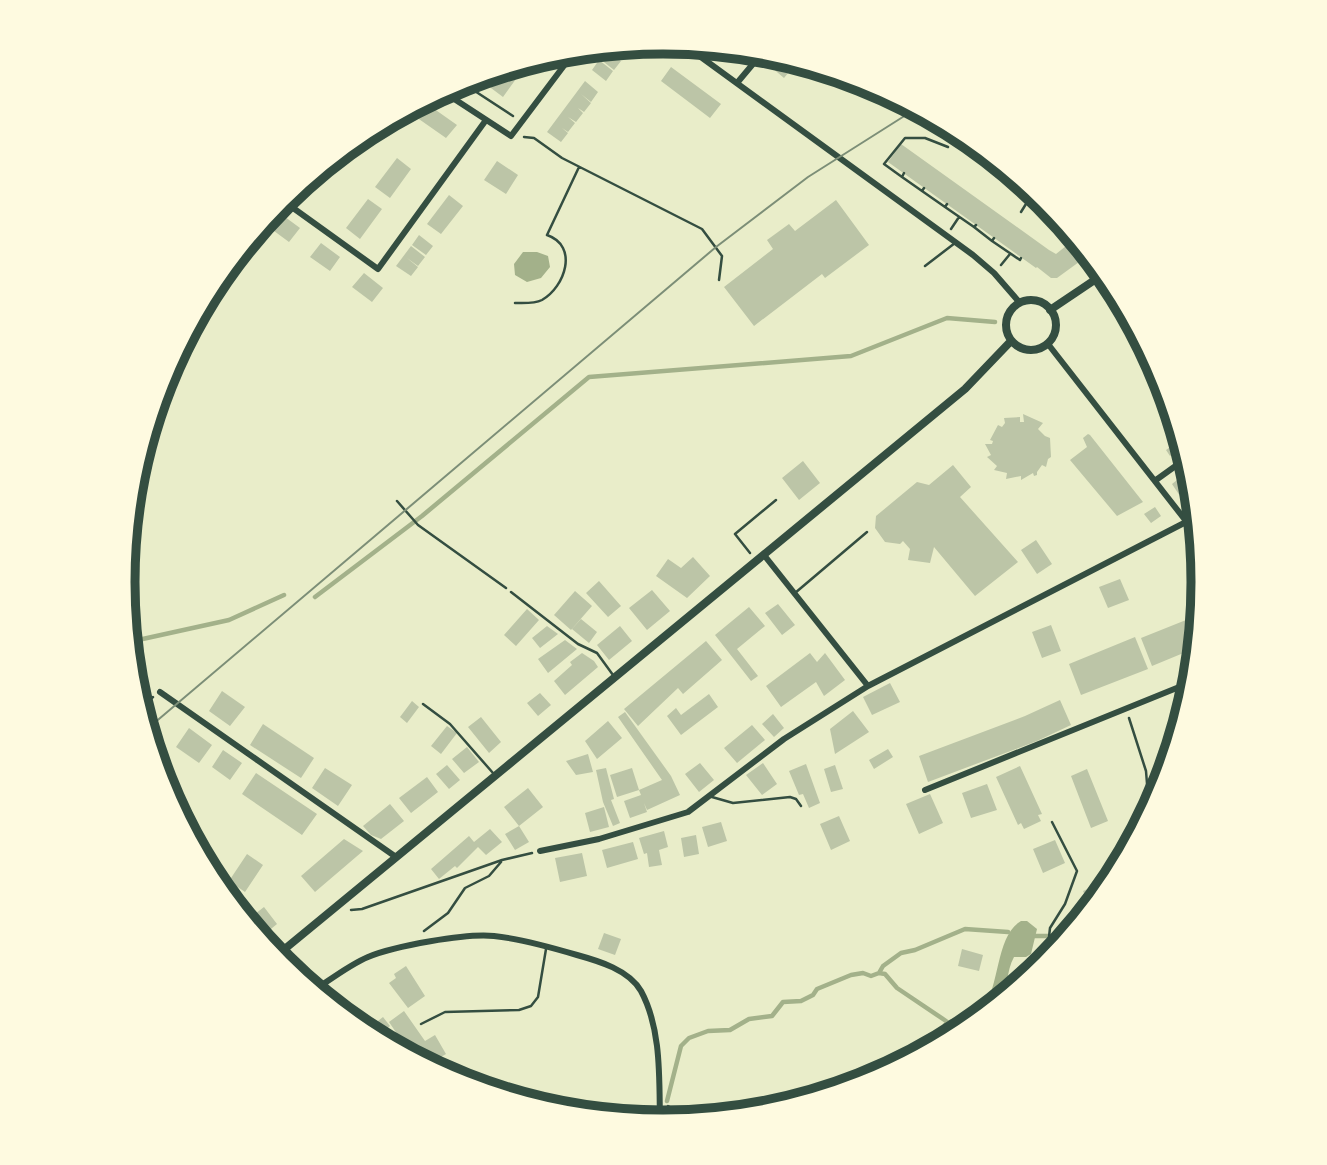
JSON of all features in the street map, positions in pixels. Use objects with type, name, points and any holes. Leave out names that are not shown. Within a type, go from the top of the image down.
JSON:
[{"type":"street","points":[[698,55],[994,273],[1020,303]]},
{"type":"street","points":[[737,83],[754,62]]},
{"type":"street","points":[[453,98],[511,136],[566,63]]},
{"type":"street","points":[[292,207],[378,269],[486,120]]},
{"type":"street","points":[[1051,310],[1096,279]]},
{"type":"street","points":[[1036,301],[1051,310],[1056,323],[1048,344],[1033,350],[1017,346],[1011,341],[1006,320],[1009,313],[1020,303],[1036,301]]},
{"type":"street","points":[[284,950],[965,389],[1011,341]]},
{"type":"street","points":[[1048,344],[1188,525]]},
{"type":"street","points":[[1156,480],[1178,464]]},
{"type":"street","points":[[540,851],[599,839],[688,812],[784,739],[868,686],[1186,522]]},
{"type":"street","points":[[764,555],[868,686]]},
{"type":"street","points":[[925,790],[1182,686]]},
{"type":"street","points":[[160,692],[396,857]]},
{"type":"street","points":[[322,985],[367,957],[422,943],[492,936],[547,946],[603,962],[621,972],[640,989],[651,1020],[659,1065],[659,1111]]},
{"type":"lane","points":[[925,266],[955,243]]},
{"type":"lane","points":[[795,593],[867,532]]},
{"type":"lane","points":[[511,592],[578,644],[597,653],[615,677]]},
{"type":"lane","points":[[423,704],[450,724],[495,776]]},
{"type":"lane","points":[[708,796],[733,803],[790,797],[796,799],[801,806]]},
{"type":"lane","points":[[421,1024],[445,1012],[519,1010],[531,1006],[538,997],[547,946]]},
{"type":"path","points":[[473,90],[523,123]]},
{"type":"path","points":[[511,136],[534,138],[562,158],[702,229],[722,256],[719,280]]},
{"type":"path","points":[[948,147],[925,138],[905,138],[884,164],[1020,260],[1021,258]]},
{"type":"path","points":[[515,303],[539,302],[553,293],[566,271],[564,250],[553,237],[547,235],[579,167]]},
{"type":"path","points":[[1021,212],[1028,200]]},
{"type":"path","points":[[954,226],[960,217]]},
{"type":"path","points":[[994,273],[1010,253]]},
{"type":"path","points":[[756,562],[735,534],[776,500]]},
{"type":"path","points":[[397,501],[418,525],[511,592]]},
{"type":"path","points":[[149,702],[160,692]]},
{"type":"path","points":[[1126,708],[1146,771],[1148,794]]},
{"type":"path","points":[[1049,943],[1050,928],[1065,904],[1077,871],[1052,822]]},
{"type":"path","points":[[330,912],[362,909],[502,860],[540,851]]},
{"type":"path","points":[[422,943],[421,933],[448,913],[465,888],[489,876],[502,860]]},
{"type":"path","points":[[659,1102],[676,1111]]},
{"type":"shaded area","points":[[523,252],[537,252],[548,256],[550,267],[541,278],[527,282],[515,275],[514,264]]},
{"type":"shaded area","points":[[1021,921],[1027,921],[1037,929],[1031,954],[1014,957],[1006,985],[988,1000],[1002,949],[1013,928]]},
{"type":"shaded area","points":[[952,1019],[958,1021],[941,1032],[943,1023]]},
{"type":"building","points":[[615,57],[621,61],[614,70],[600,59]]},
{"type":"building","points":[[599,60],[613,71],[606,81],[592,70]]},
{"type":"building","points":[[772,65],[791,70],[784,78]]},
{"type":"building","points":[[671,67],[721,104],[710,118],[661,81]]},
{"type":"building","points":[[519,74],[503,97],[487,85]]},
{"type":"building","points":[[585,81],[598,92],[591,102],[581,94],[591,103],[584,112],[578,108],[583,113],[576,122],[568,117],[575,123],[568,132],[562,128],[568,133],[561,142],[547,132]]},
{"type":"building","points":[[433,108],[457,125],[446,138],[415,117]]},
{"type":"building","points":[[901,144],[1049,250],[1056,254],[1069,244],[1082,260],[1057,278],[1051,278],[888,162]]},
{"type":"building","points":[[397,158],[411,169],[390,198],[375,187]]},
{"type":"building","points":[[497,161],[518,175],[506,194],[484,180]]},
{"type":"building","points":[[449,195],[463,206],[441,234],[427,224]]},
{"type":"building","points":[[368,199],[382,209],[360,239],[346,228]]},
{"type":"building","points":[[836,200],[869,245],[825,278],[822,274],[754,326],[724,287],[773,249],[767,240],[789,224],[795,231]]},
{"type":"building","points":[[283,216],[300,228],[289,242],[271,229]]},
{"type":"building","points":[[419,235],[433,246],[426,255],[412,245]]},
{"type":"building","points":[[321,243],[340,257],[330,271],[310,257]]},
{"type":"building","points":[[411,246],[425,257],[418,266],[407,258],[418,267],[411,276],[396,266]]},
{"type":"building","points":[[364,273],[383,288],[372,302],[352,287]]},
{"type":"building","points":[[1023,414],[1043,423],[1038,429],[1050,438],[1051,457],[1046,467],[1042,465],[1037,475],[1034,476],[1033,473],[1021,480],[1021,476],[1006,479],[1007,473],[994,470],[997,466],[987,457],[991,455],[985,444],[992,444],[993,441],[990,440],[998,425],[1002,427],[1005,423],[1004,418],[1020,417],[1020,422],[1024,422]]},
{"type":"building","points":[[1088,434],[1143,502],[1117,516],[1070,460],[1087,447],[1083,438]]},
{"type":"building","points":[[1174,445],[1175,452],[1170,456],[1166,450]]},
{"type":"building","points":[[803,461],[820,483],[799,500],[782,478]]},
{"type":"building","points":[[953,465],[971,487],[960,497],[1018,562],[975,596],[934,547],[930,563],[908,560],[910,549],[903,541],[900,544],[885,542],[875,528],[876,516],[917,482],[929,485]]},
{"type":"building","points":[[1181,477],[1186,504],[1172,484]]},
{"type":"building","points":[[1155,507],[1161,516],[1151,523],[1144,514]]},
{"type":"building","points":[[1036,540],[1052,564],[1037,574],[1021,550]]},
{"type":"building","points":[[693,557],[710,576],[687,598],[656,576],[668,559],[681,568]]},
{"type":"building","points":[[1120,579],[1129,600],[1108,608],[1099,587]]},
{"type":"building","points":[[599,581],[621,606],[608,617],[586,593]]},
{"type":"building","points":[[652,590],[670,611],[647,630],[629,608]]},
{"type":"building","points":[[575,591],[592,606],[571,630],[554,615]]},
{"type":"building","points":[[778,604],[795,625],[782,635],[765,613]]},
{"type":"building","points":[[749,607],[765,626],[737,649],[758,676],[751,681],[715,635]]},
{"type":"building","points":[[527,609],[539,620],[516,646],[504,635]]},
{"type":"building","points":[[1191,618],[1187,652],[1152,666],[1141,638]]},
{"type":"building","points":[[581,619],[597,632],[589,643],[572,629]]},
{"type":"building","points":[[1051,625],[1061,651],[1042,658],[1032,632]]},
{"type":"building","points":[[547,626],[558,634],[540,648],[532,638]]},
{"type":"building","points":[[620,626],[632,641],[609,660],[597,645]]},
{"type":"building","points":[[1135,637],[1148,669],[1081,695],[1069,664]]},
{"type":"building","points":[[565,640],[577,649],[548,673],[538,659]]},
{"type":"building","points":[[706,641],[722,660],[683,694],[678,688],[638,726],[624,709]]},
{"type":"building","points":[[582,653],[598,667],[565,695],[554,681],[572,665],[570,662]]},
{"type":"building","points":[[810,653],[817,662],[825,653],[845,680],[824,696],[816,682],[781,707],[766,686]]},
{"type":"building","points":[[890,683],[900,702],[872,715],[863,697]]},
{"type":"building","points":[[222,691],[245,707],[230,726],[209,711]]},
{"type":"building","points":[[540,693],[551,705],[538,716],[527,703]]},
{"type":"building","points":[[709,694],[718,707],[681,735],[667,716],[676,708],[681,715]]},
{"type":"building","points":[[1060,700],[1071,725],[1037,741],[928,782],[919,756]]},
{"type":"building","points":[[412,701],[419,707],[407,723],[400,717]]},
{"type":"building","points":[[853,711],[869,732],[835,754],[830,729]]},
{"type":"building","points":[[625,712],[671,776],[680,795],[647,810],[644,803],[647,812],[630,818],[624,801],[641,795],[639,790],[662,780],[618,717]]},
{"type":"building","points":[[773,714],[784,728],[774,737],[762,724]]},
{"type":"building","points":[[481,717],[501,742],[489,753],[468,727]]},
{"type":"building","points":[[608,721],[622,738],[597,759],[585,741]]},
{"type":"building","points":[[263,724],[314,758],[301,778],[250,745]]},
{"type":"building","points":[[752,725],[765,740],[737,763],[724,748]]},
{"type":"building","points":[[447,726],[457,733],[441,754],[431,746]]},
{"type":"building","points":[[189,728],[212,745],[199,763],[176,747]]},
{"type":"building","points":[[467,747],[479,762],[464,773],[452,759]]},
{"type":"building","points":[[888,749],[893,757],[874,769],[869,760]]},
{"type":"building","points":[[223,750],[242,763],[230,780],[212,767]]},
{"type":"building","points":[[588,754],[593,772],[576,775],[566,761]]},
{"type":"building","points":[[700,763],[714,780],[699,792],[685,774]]},
{"type":"building","points":[[763,763],[777,784],[762,795],[746,775]]},
{"type":"building","points":[[806,764],[820,803],[809,808],[803,794],[799,795],[789,771]]},
{"type":"building","points":[[447,765],[460,780],[449,789],[436,774]]},
{"type":"building","points":[[835,765],[843,789],[831,792],[824,769]]},
{"type":"building","points":[[1020,766],[1042,814],[1038,815],[1041,821],[1024,829],[1021,823],[1018,825],[996,777]]},
{"type":"building","points":[[325,768],[352,785],[338,806],[312,788]]},
{"type":"building","points":[[606,768],[614,799],[611,800],[620,823],[613,826],[603,802],[596,770]]},
{"type":"building","points":[[632,768],[639,790],[617,797],[610,775]]},
{"type":"building","points":[[1087,769],[1108,821],[1091,828],[1071,776]]},
{"type":"building","points":[[256,773],[317,814],[302,835],[242,794]]},
{"type":"building","points":[[427,777],[438,792],[411,813],[399,798]]},
{"type":"building","points":[[987,784],[997,810],[971,818],[962,793]]},
{"type":"building","points":[[528,788],[543,807],[519,826],[504,807]]},
{"type":"building","points":[[930,794],[943,823],[919,834],[906,804]]},
{"type":"building","points":[[390,804],[404,821],[381,839],[371,835],[363,826]]},
{"type":"building","points":[[604,807],[609,827],[590,832],[585,813]]},
{"type":"building","points":[[839,816],[850,841],[831,850],[820,824]]},
{"type":"building","points":[[721,822],[727,841],[708,847],[702,827]]},
{"type":"building","points":[[519,826],[529,842],[515,850],[505,834]]},
{"type":"building","points":[[490,829],[502,842],[486,855],[478,847],[457,868],[455,866],[439,879],[431,869],[469,836],[474,842]]},
{"type":"building","points":[[664,831],[668,847],[659,850],[662,865],[649,867],[647,853],[644,854],[639,838]]},
{"type":"building","points":[[696,835],[699,854],[684,857],[681,838]]},
{"type":"building","points":[[344,839],[363,851],[315,892],[301,876]]},
{"type":"building","points":[[1055,840],[1065,863],[1043,873],[1033,849]]},
{"type":"building","points":[[633,842],[638,859],[607,868],[602,850]]},
{"type":"building","points":[[582,853],[587,876],[560,882],[555,858]]},
{"type":"building","points":[[247,854],[263,865],[245,892],[229,881]]},
{"type":"building","points":[[1097,885],[1087,899],[1083,891]]},
{"type":"building","points":[[264,907],[277,924],[267,932],[253,915]]},
{"type":"building","points":[[1079,909],[1070,919],[1070,913]]},
{"type":"building","points":[[604,933],[621,939],[615,955],[598,949]]},
{"type":"building","points":[[962,949],[983,955],[979,971],[958,966]]},
{"type":"building","points":[[406,966],[425,996],[408,1008],[389,983],[396,978],[394,974]]},
{"type":"building","points":[[404,1011],[425,1041],[435,1035],[446,1054],[437,1059],[402,1042],[389,1022]]},
{"type":"building","points":[[383,1017],[390,1026],[384,1031],[374,1024]]},
{"type":"waterway","points":[[315,597],[422,516],[589,377],[851,356],[947,318],[995,322]]},
{"type":"waterway","points":[[139,640],[229,620],[284,595]]},
{"type":"waterway","points":[[667,1101],[681,1046],[689,1038],[708,1031],[730,1030],[749,1019],[772,1016],[783,1002],[801,1001],[813,995],[817,989],[851,975],[863,973],[871,976],[879,973],[883,966],[901,953],[915,950],[965,929],[1008,932]]},
{"type":"waterway","points":[[1035,936],[1056,936]]},
{"type":"waterway","points":[[879,973],[885,974],[897,988],[946,1021]]},
{"type":"tram line","points":[[154,723],[716,247],[808,177],[907,114]]}]
